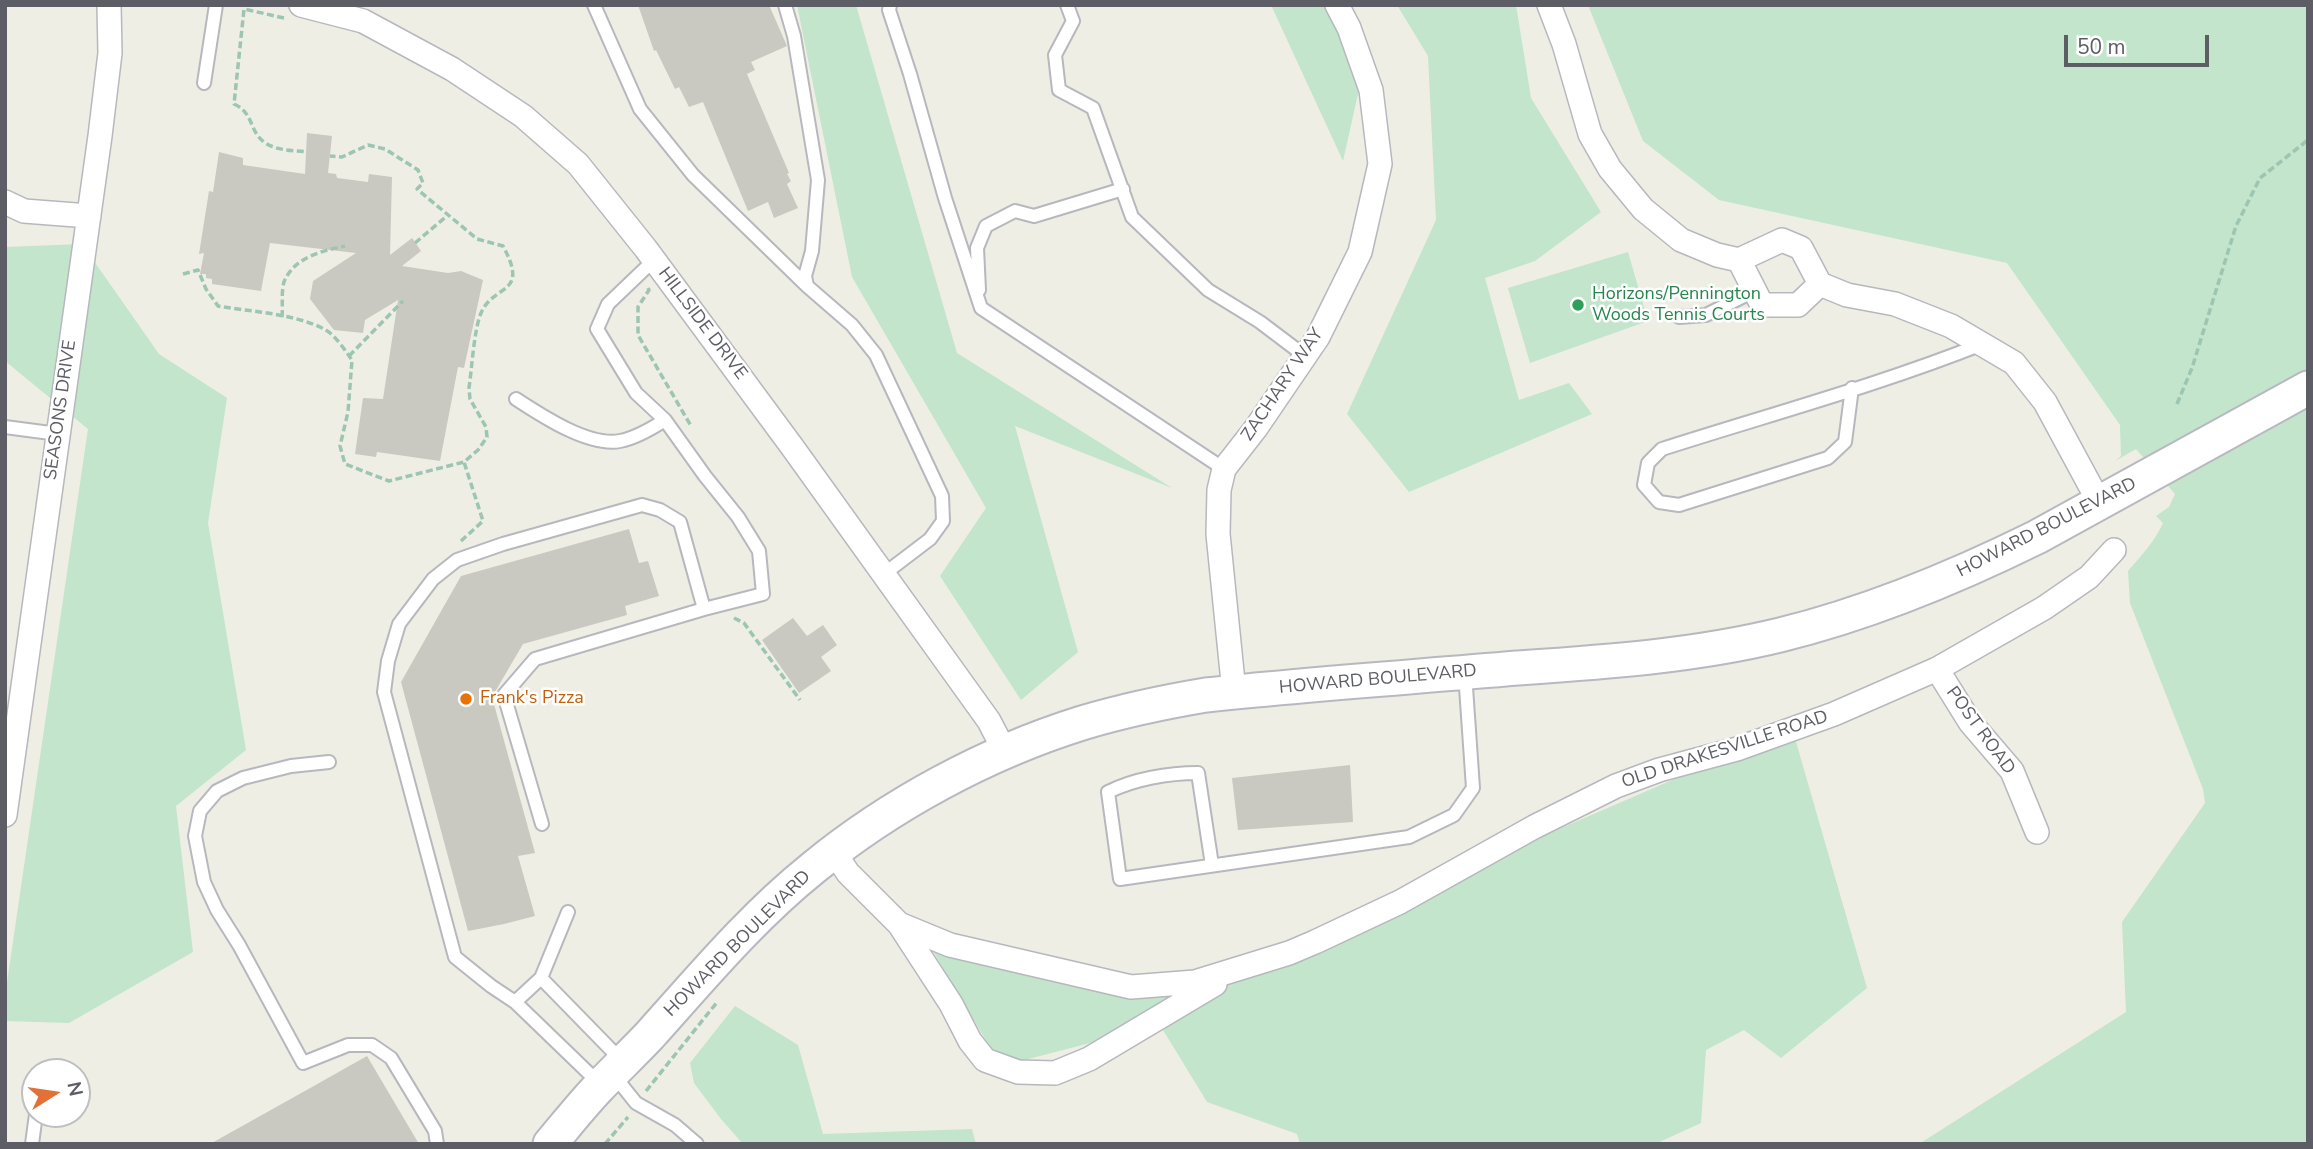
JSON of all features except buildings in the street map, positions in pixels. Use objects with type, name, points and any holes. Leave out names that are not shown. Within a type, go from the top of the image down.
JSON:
[{"type":"main road","name":"HOWARD BOULEVARD","points":[[550,1144],[696,982],[773,903],[834,852],[929,791],[1005,752],[1081,723],[1137,708],[1206,695],[1672,655],[1780,635],[1856,613],[1927,588],[2027,542],[2308,388]]},
{"type":"street","name":"SEASONS DRIVE","points":[[5,815],[15,675],[58,434],[110,53],[108,5]]},
{"type":"street","name":"ZACHARY WAY","points":[[1234,692],[1218,534],[1219,491],[1224,469],[1256,428],[1318,337],[1360,252],[1380,164],[1371,90],[1349,28],[1337,5]]},
{"type":"street","points":[[1549,5],[1564,44],[1590,135],[1610,169],[1643,209],[1681,240],[1717,255],[1739,260],[1782,240],[1801,248],[1819,284],[1847,295],[1895,304],[1951,326],[2014,363],[2045,402],[2099,502]]},
{"type":"street","name":"HILLSIDE DRIVE","points":[[293,12],[365,13],[523,116],[578,164],[654,260],[884,574],[989,721],[1005,752]]},
{"type":"street","points":[[5,202],[24,211],[89,216]]},
{"type":"street","points":[[1739,260],[1762,305],[1798,305],[1819,284]]},
{"type":"street","name":"OLD DRAKESVILLE ROAD","points":[[899,924],[950,945],[1131,987],[1195,982],[1315,942],[1400,902],[1534,827],[1616,786],[1659,770],[1737,749],[1834,714],[1937,669],[2044,608],[2089,577],[2114,550]]},
{"type":"street","name":"POST ROAD","points":[[1937,669],[1970,722],[2012,771],[2037,832]]},
{"type":"street","name":"OLD DRAKESVILLE ROAD","points":[[834,852],[848,873],[899,924],[951,1004],[970,1041],[985,1060],[1017,1072],[1055,1073],[1089,1059],[1246,966]]},
{"type":"lane","points":[[204,83],[216,5]]},
{"type":"lane","points":[[594,5],[640,109],[693,175],[807,286],[852,325],[876,355],[942,496],[943,521],[930,538],[884,574]]},
{"type":"lane","points":[[785,5],[794,36],[818,180],[812,251],[805,276],[807,286]]},
{"type":"lane","points":[[1067,5],[1073,21],[1055,55],[1059,90],[1093,108],[1132,216],[1208,290],[1260,322],[1305,356]]},
{"type":"lane","points":[[892,7],[981,307],[1224,469]]},
{"type":"lane","points":[[981,307],[977,248],[986,226],[1015,211],[1034,216],[1122,189]]},
{"type":"lane","points":[[542,824],[504,695],[535,659],[763,594],[759,551],[738,517],[664,420],[636,393],[597,330],[608,304],[654,260]]},
{"type":"lane","points":[[1679,317],[1706,315],[1754,291]]},
{"type":"lane","points":[[1852,388],[1845,442],[1828,458],[1679,505],[1659,502],[1644,485],[1648,463],[1662,449],[1982,344]]},
{"type":"lane","points":[[516,399],[589,439],[619,441],[649,430],[664,420]]},
{"type":"lane","points":[[5,427],[58,434]]},
{"type":"lane","points":[[612,1073],[455,957],[384,692],[388,661],[399,624],[433,579],[457,560],[503,544],[642,505],[660,510],[680,522],[704,609]]},
{"type":"lane","points":[[1212,865],[1198,773],[1179,773],[1124,784],[1108,792],[1120,879],[1409,837],[1454,816],[1473,788],[1465,673]]},
{"type":"lane","points":[[329,762],[282,768],[243,778],[217,791],[200,811],[195,836],[204,882],[303,1063],[348,1045],[372,1045],[391,1058],[435,1131],[438,1144]]},
{"type":"lane","points":[[516,1002],[541,978],[568,912]]},
{"type":"lane","points":[[541,978],[636,1103],[675,1125],[697,1144]]},
{"type":"path","points":[[293,12],[244,9],[234,104],[243,108],[262,142],[277,149],[307,152]]},
{"type":"path","points":[[2177,404],[2192,368],[2236,226],[2260,178],[2308,140]]},
{"type":"path","points":[[183,274],[198,270],[206,289],[219,306],[282,317],[323,328],[334,337],[352,360],[348,412],[340,446],[345,464],[389,481],[464,462],[478,450],[486,437],[486,427],[470,399],[479,318],[487,303],[506,290],[513,276],[512,265],[503,246],[477,239],[417,189],[423,183],[418,170],[385,149],[368,145],[342,157],[330,156]]},
{"type":"path","points":[[415,243],[448,215]]},
{"type":"path","points":[[282,317],[284,283],[298,263],[312,255],[345,246]]},
{"type":"path","points":[[349,356],[403,300]]},
{"type":"path","points":[[464,462],[484,521]]},
{"type":"path","points":[[605,1144],[719,1000],[696,982]]},
{"type":"green space","points":[[797,5],[856,5],[957,353],[1172,488],[1015,426],[1078,652],[1021,700],[940,576],[986,508],[852,277]]},
{"type":"green space","points":[[1271,5],[1324,5],[1361,80],[1343,161]]},
{"type":"green space","points":[[1397,5],[1516,5],[1531,98],[1601,212],[1535,261],[1485,278],[1519,400],[1569,383],[1592,414],[1409,492],[1347,414],[1436,220],[1428,56]]},
{"type":"green space","points":[[1588,5],[2308,5],[2308,1144],[1919,1144],[2126,1012],[2122,922],[2205,803],[2203,789],[2130,603],[2128,571],[2156,536],[2163,523],[2156,516],[2169,507],[2175,494],[2136,449],[2115,461],[2121,456],[2120,425],[2007,263],[1719,200],[1643,141]]},
{"type":"green space","points":[[82,244],[159,354],[227,398],[208,523],[246,750],[176,806],[193,952],[69,1023],[5,1021],[5,996],[88,429],[5,361],[5,247]]},
{"type":"green space","name":"Horizons/Pennington Woods Tennis Courts","points":[[1628,252],[1648,321],[1530,363],[1508,288]]},
{"type":"green space","points":[[1792,728],[1867,988],[1781,1058],[1744,1030],[1706,1050],[1701,1123],[1655,1144],[1300,1144],[1297,1134],[1207,1102],[1160,1025],[1001,1066],[917,924],[1119,985],[1218,977]]},
{"type":"green space","points":[[735,1006],[798,1045],[823,1134],[972,1129],[976,1144],[743,1144],[694,1083],[690,1063]]},
{"type":"place","name":"Horizons/Pennington Woods Tennis Courts","points":[[1578,305]]},
{"type":"place","name":"Frank's Pizza","points":[[466,699]]}]
